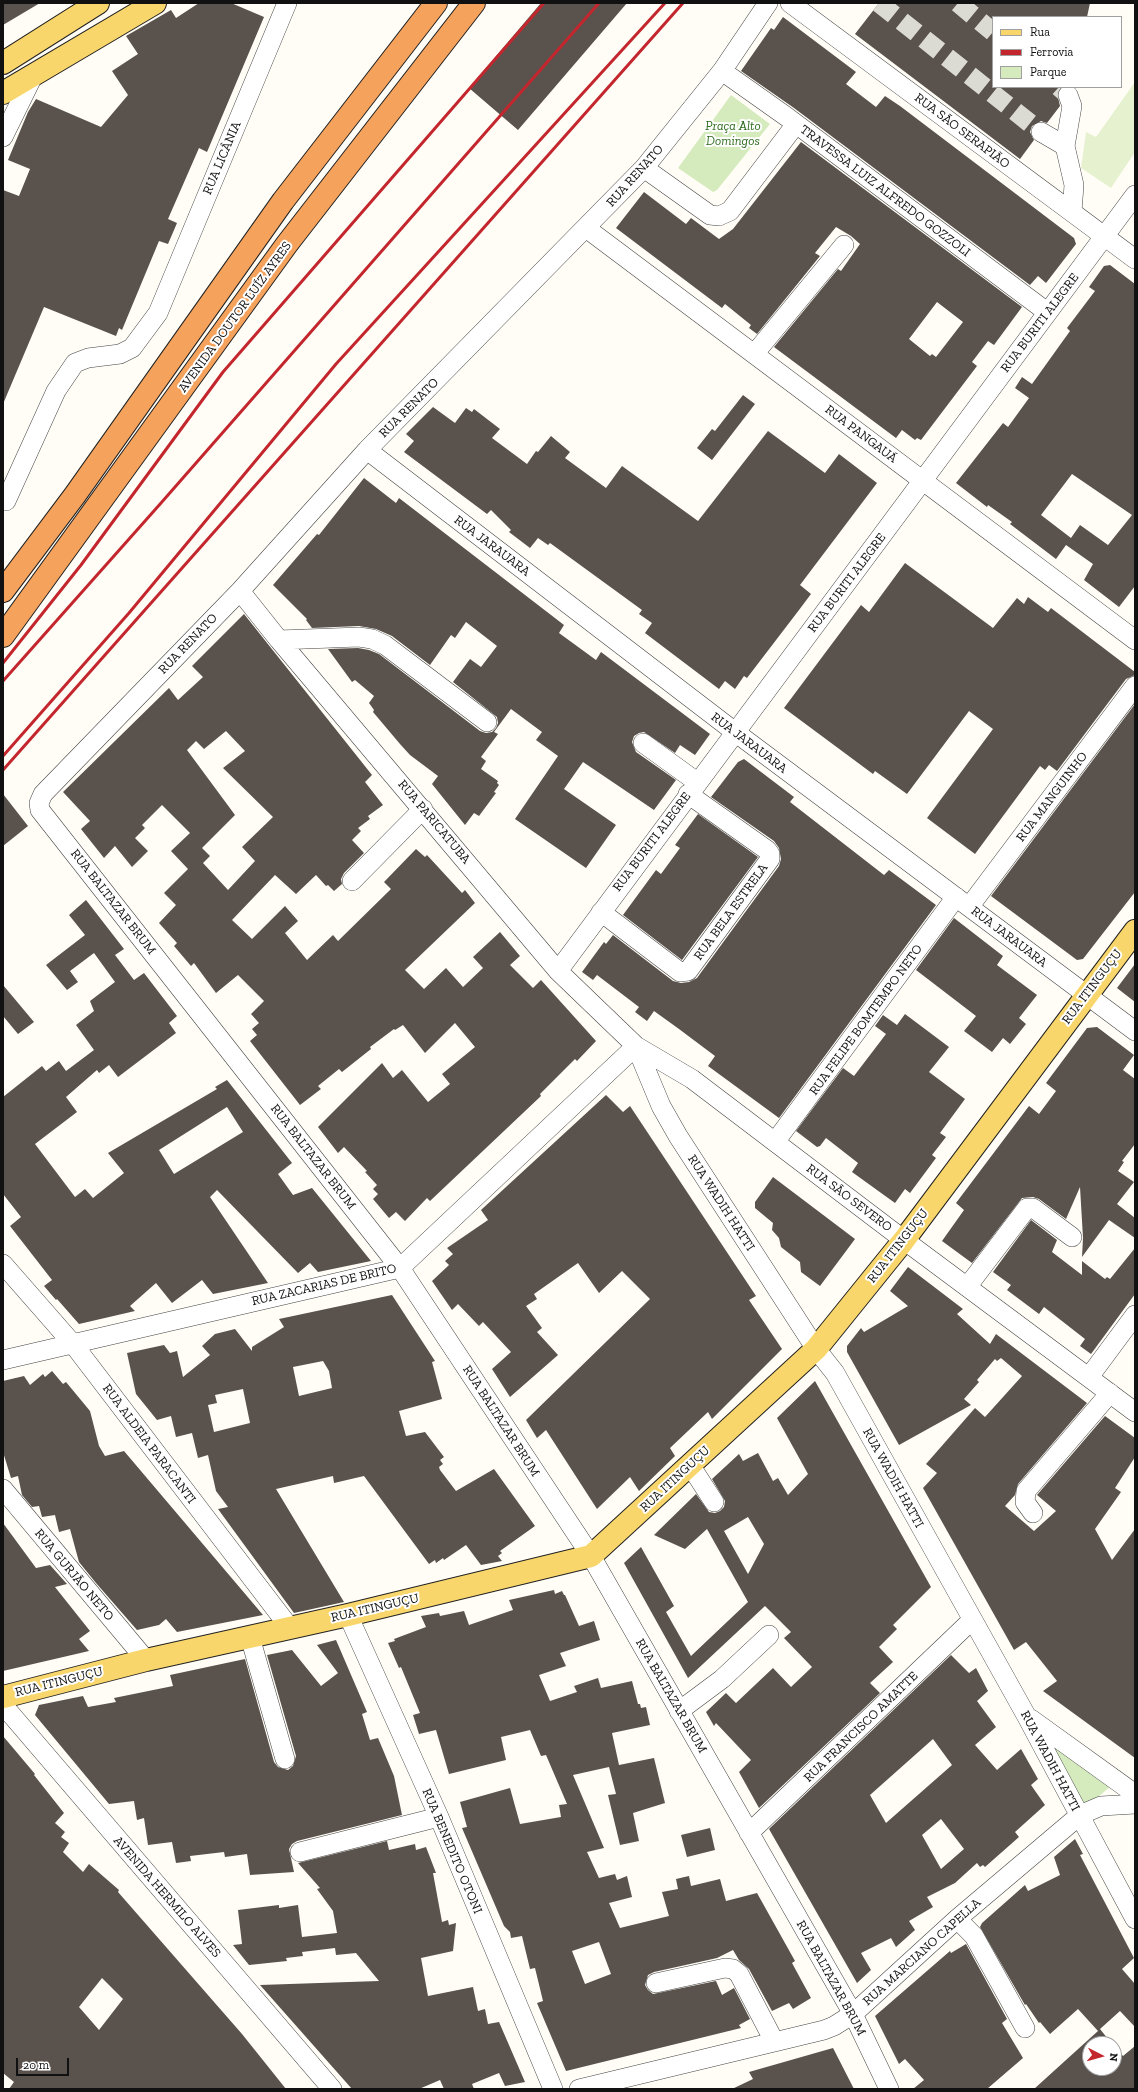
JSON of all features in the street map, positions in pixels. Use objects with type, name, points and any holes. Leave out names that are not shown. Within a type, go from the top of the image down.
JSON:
[{"type":"highway","points":[[3,591],[75,494],[283,201],[436,3]]},
{"type":"highway","name":"AVENIDA DOUTOR LUÍZ AYRES","points":[[3,636],[287,244],[474,3]]},
{"type":"main road","points":[[3,63],[98,3]]},
{"type":"main road","points":[[3,93],[155,3]]},
{"type":"main road","name":"RUA ITINGUÇU","points":[[3,1697],[146,1660],[348,1615],[591,1556],[816,1349],[904,1240],[1135,930]]},
{"type":"street","name":"RUA LICÂNIA","points":[[6,501],[56,391],[75,363],[88,358],[120,354],[132,348],[158,313],[287,3]]},
{"type":"street","name":"RUA RENATO","points":[[39,803],[42,794],[240,591],[367,450],[644,168],[722,71],[768,3]]},
{"type":"street","name":"RUA SÃO SERAPIÃO","points":[[790,3],[1135,258]]},
{"type":"street","name":"TRAVESSA LUIZ ALFREDO GOZZOLI","points":[[722,71],[796,124],[1047,312]]},
{"type":"street","points":[[3,137],[34,74]]},
{"type":"street","points":[[1068,95],[1072,106],[1065,146],[1074,186],[1072,212]]},
{"type":"street","points":[[644,168],[710,215],[720,216],[730,211],[796,124]]},
{"type":"street","points":[[1041,132],[1065,146]]},
{"type":"street","name":"RUA BURITI ALEGRE","points":[[558,970],[692,788],[1135,195]]},
{"type":"street","name":"RUA PANGAUÁ","points":[[586,228],[755,353],[1135,640]]},
{"type":"street","points":[[755,353],[844,245]]},
{"type":"street","name":"RUA JARAUARA","points":[[367,450],[735,732],[1135,1031]]},
{"type":"street","name":"RUA PARICATUBA","points":[[240,591],[279,640],[558,970],[636,1046]]},
{"type":"street","points":[[279,640],[359,637],[372,639],[385,645],[487,722]]},
{"type":"street","name":"RUA MANGUINHO","points":[[963,902],[1135,686]]},
{"type":"street","points":[[643,743],[692,788]]},
{"type":"street","name":"RUA BELA ESTRELA","points":[[601,912],[680,972],[684,973],[688,971],[770,859],[770,854],[767,850],[692,788]]},
{"type":"street","name":"RUA BALTAZAR BRUM","points":[[39,803],[40,810],[400,1268],[591,1556],[853,2014],[889,2089]]},
{"type":"street","points":[[352,881],[423,809]]},
{"type":"street","name":"RUA FELIPE BOMTEMPO NETO","points":[[776,1142],[963,902]]},
{"type":"street","name":"RUA ZACARIAS DE BRITO","points":[[3,1360],[400,1268],[636,1046]]},
{"type":"street","name":"RUA SÃO SEVERO","points":[[636,1046],[692,1079],[904,1240],[1135,1412]]},
{"type":"street","name":"RUA WADIH HATTI","points":[[636,1046],[661,1106],[678,1136],[816,1349],[835,1373],[1027,1717],[1135,1919]]},
{"type":"street","points":[[967,1287],[1026,1208],[1033,1208],[1072,1237]]},
{"type":"street","name":"RUA ALDEIA PARACANTI","points":[[3,1264],[73,1344],[290,1628]]},
{"type":"street","points":[[1089,1377],[1135,1315]]},
{"type":"street","points":[[1033,1513],[1025,1502],[1026,1491],[1110,1393]]},
{"type":"street","points":[[690,1465],[714,1502]]},
{"type":"street","name":"RUA GURJÃO NETO","points":[[3,1489],[146,1660]]},
{"type":"street","name":"RUA BENEDITO OTONI","points":[[348,1615],[439,1817],[553,2089]]},
{"type":"street","name":"RUA FRANCISCO AMATTE","points":[[749,1833],[972,1620]]},
{"type":"street","points":[[679,1711],[722,1679],[769,1635]]},
{"type":"street","points":[[250,1637],[285,1759]]},
{"type":"street","name":"AVENIDA HERMILO ALVES","points":[[3,1705],[332,2089]]},
{"type":"street","points":[[1027,1717],[1135,1794]]},
{"type":"street","name":"RUA MARCIANO CAPELLA","points":[[579,2089],[824,2030],[853,2014],[957,1919],[1080,1814],[1101,1806],[1135,1804]]},
{"type":"street","points":[[300,1852],[439,1817]]},
{"type":"street","points":[[957,1919],[974,1936],[1025,2028]]},
{"type":"street","points":[[656,1983],[725,1968],[733,1969],[739,1974],[774,2042]]},
{"type":"green space","points":[[1135,82],[1135,152],[1111,188],[1081,168],[1086,132],[1096,137]]},
{"type":"green space","name":"Praça Alto Domingos","points":[[731,95],[770,124],[717,190],[713,192],[678,168]]},
{"type":"green space","points":[[1051,1744],[1112,1785],[1084,1809]]},
{"type":"building","points":[[3,3],[40,3],[3,25]]},
{"type":"building","points":[[199,3],[231,3],[264,17],[207,152],[199,148],[168,219],[177,223],[168,244],[159,241],[122,330],[119,328],[116,336],[44,307],[3,404],[3,190],[19,196],[30,169],[8,160],[28,112],[36,99],[101,127],[128,95],[112,71],[138,54],[126,36],[171,10],[176,18]]},
{"type":"building","points":[[541,3],[627,3],[518,130],[469,88]]},
{"type":"building","points":[[879,3],[1090,3],[1087,16],[992,16],[992,88],[1060,88],[1057,93],[1060,106],[1047,123],[1041,121],[1032,126],[1030,132],[1034,140],[1020,159],[855,34]]},
{"type":"building","points":[[783,17],[856,72],[846,84],[876,107],[885,96],[1074,238],[1076,244],[1046,283],[1038,276],[1030,285],[794,108],[741,71],[771,28],[774,30]]},
{"type":"building","points":[[801,142],[1022,307],[994,345],[988,341],[972,362],[977,366],[921,440],[917,438],[915,440],[902,430],[896,438],[774,347],[838,269],[841,271],[860,244],[851,236],[836,227],[815,253],[820,256],[757,334],[749,328],[751,325],[725,304],[722,308],[616,228],[644,192],[686,224],[691,218],[719,239],[733,229]],"holes":[[[937,302],[963,322],[936,357],[932,354],[930,356],[909,339]]]},
{"type":"building","points":[[1110,265],[1135,284],[1135,586],[1119,607],[1084,580],[1093,564],[1066,545],[1056,559],[1010,524],[1012,522],[988,505],[987,507],[956,483],[1003,423],[1008,427],[1029,398],[1015,388],[1022,377],[1032,384],[1070,331],[1067,328],[1095,291],[1089,287],[1104,266]],"holes":[[[1072,474],[1132,515],[1108,545],[1080,525],[1071,538],[1041,515]]]},
{"type":"building","points":[[743,395],[755,404],[712,460],[697,448],[712,429],[715,431]]},
{"type":"building","points":[[433,407],[455,423],[466,408],[472,412],[474,409],[500,429],[492,438],[527,464],[536,451],[538,452],[551,436],[570,452],[565,458],[606,488],[622,466],[698,521],[768,431],[825,473],[839,454],[877,483],[800,585],[811,594],[747,678],[744,676],[735,689],[725,681],[719,689],[645,633],[652,623],[639,614],[642,610],[550,543],[548,545],[538,538],[530,548],[509,532],[511,530],[491,510],[487,514],[404,452],[414,441],[406,434]]},
{"type":"building","points":[[364,478],[396,503],[399,498],[564,625],[559,633],[596,660],[601,652],[710,734],[695,755],[680,745],[675,753],[644,732],[634,736],[632,742],[636,752],[676,780],[654,810],[583,762],[564,789],[616,825],[586,868],[515,819],[558,756],[536,740],[542,732],[511,709],[494,732],[498,734],[481,757],[486,761],[481,769],[498,781],[497,783],[499,785],[494,792],[496,793],[479,816],[474,813],[465,825],[432,784],[438,776],[410,755],[400,744],[373,712],[374,710],[369,703],[374,696],[355,680],[352,682],[328,649],[358,648],[379,654],[480,731],[486,733],[492,732],[496,728],[498,723],[497,717],[453,682],[470,659],[481,667],[497,646],[466,622],[455,638],[451,635],[430,665],[392,636],[376,629],[359,626],[312,628],[306,620],[307,619],[273,585],[317,534],[319,535]]},
{"type":"building","points":[[905,563],[993,628],[1017,598],[1024,604],[1028,597],[1048,612],[1051,608],[1135,672],[1135,675],[1126,679],[1057,771],[1049,765],[1045,770],[1040,766],[975,854],[927,818],[993,729],[969,711],[907,794],[875,771],[873,774],[784,708],[861,605],[869,612]]},
{"type":"building","points":[[244,614],[372,775],[365,782],[383,805],[368,816],[370,819],[358,828],[361,831],[352,840],[364,853],[344,873],[341,879],[342,884],[334,891],[328,885],[326,886],[316,875],[296,894],[275,875],[232,920],[252,939],[285,906],[298,921],[285,933],[307,960],[333,935],[338,941],[391,889],[384,882],[416,849],[425,857],[427,855],[462,893],[465,890],[475,903],[405,970],[424,989],[446,968],[463,987],[483,968],[473,957],[500,932],[520,956],[510,965],[533,988],[541,980],[596,1041],[577,1061],[575,1059],[540,1094],[541,1096],[430,1201],[427,1198],[405,1221],[396,1212],[389,1218],[373,1199],[378,1194],[373,1189],[377,1185],[365,1172],[367,1171],[344,1147],[338,1153],[318,1127],[382,1063],[393,1078],[402,1070],[428,1102],[450,1084],[442,1074],[475,1047],[455,1023],[425,1053],[403,1025],[395,1030],[394,1029],[370,1047],[371,1049],[342,1072],[339,1069],[318,1086],[321,1089],[300,1105],[250,1041],[257,1035],[252,1029],[259,1023],[251,1014],[264,1001],[238,975],[216,993],[194,963],[191,966],[174,946],[177,943],[159,923],[176,905],[164,893],[188,869],[171,851],[190,833],[162,805],[142,825],[145,828],[135,838],[148,851],[132,867],[115,846],[104,858],[81,829],[90,821],[63,792],[169,688],[178,700],[203,677],[192,666]],"holes":[[[226,731],[245,751],[223,768],[273,817],[242,847],[255,861],[228,890],[203,863],[210,856],[202,848],[235,815],[187,750],[196,741],[204,749]]]},
{"type":"building","points":[[1135,704],[1135,892],[1083,959],[1077,960],[991,896]]},
{"type":"building","points":[[744,759],[794,797],[790,802],[884,875],[889,870],[936,905],[779,1118],[708,1066],[715,1056],[679,1029],[654,1011],[647,1021],[635,1012],[639,1007],[597,975],[593,980],[582,972],[604,942],[606,944],[613,935],[673,981],[681,983],[689,982],[697,978],[779,866],[781,859],[779,848],[774,841],[711,797],[738,762]]},
{"type":"building","points":[[3,794],[28,826],[3,846]]},
{"type":"building","points":[[698,814],[758,857],[682,960],[623,915],[656,870],[661,874],[680,848],[675,845]]},
{"type":"building","points":[[86,900],[124,949],[115,955],[134,980],[144,973],[177,1016],[169,1023],[176,1033],[118,1077],[109,1065],[99,1073],[97,1070],[66,1097],[77,1112],[35,1144],[75,1197],[85,1189],[93,1198],[124,1173],[108,1153],[217,1089],[215,1087],[227,1080],[292,1163],[278,1174],[293,1195],[312,1188],[371,1261],[318,1272],[310,1263],[298,1273],[217,1190],[210,1197],[268,1283],[213,1294],[202,1280],[172,1303],[156,1283],[130,1306],[135,1311],[79,1324],[57,1299],[56,1300],[44,1286],[52,1280],[10,1226],[21,1217],[3,1194],[3,1097],[42,1066],[46,1071],[59,1061],[66,1071],[94,1050],[76,1025],[94,1011],[90,1001],[115,982],[94,953],[70,971],[78,982],[67,990],[46,965],[85,935],[69,915]],"holes":[[[227,1107],[243,1132],[174,1174],[159,1150]]]},
{"type":"building","points":[[954,918],[1003,956],[997,965],[1037,995],[1019,1018],[1026,1024],[1010,1044],[1003,1038],[992,1052],[964,1031],[976,1016],[916,970]]},
{"type":"building","points":[[1135,964],[1135,1002],[1117,988]]},
{"type":"building","points":[[3,985],[34,1022],[18,1034],[3,1016]]},
{"type":"building","points":[[905,1014],[949,1047],[929,1072],[965,1099],[940,1133],[946,1137],[932,1155],[936,1158],[910,1193],[905,1189],[895,1203],[852,1172],[858,1163],[826,1138],[820,1146],[817,1147],[796,1131],[843,1068],[854,1076],[886,1034],[875,1026],[883,1015],[897,1025]]},
{"type":"building","points":[[1097,1027],[1134,1055],[1123,1070],[1135,1079],[1135,1144],[1122,1161],[1124,1162],[1118,1171],[1134,1182],[1117,1204],[1135,1218],[1135,1238],[1109,1220],[1082,1257],[1083,1238],[1080,1187],[1066,1219],[1039,1199],[1033,1197],[1022,1198],[972,1263],[942,1241],[964,1210],[956,1203],[1029,1106],[1039,1114],[1056,1091],[1046,1083],[1087,1028]]},
{"type":"building","points":[[606,1095],[623,1112],[630,1106],[756,1296],[749,1300],[782,1349],[712,1419],[708,1412],[670,1448],[675,1456],[639,1491],[630,1477],[597,1509],[546,1430],[537,1438],[526,1420],[650,1299],[622,1271],[599,1293],[578,1263],[534,1294],[537,1299],[526,1306],[542,1328],[537,1332],[558,1355],[510,1397],[492,1369],[511,1352],[483,1322],[479,1326],[458,1304],[452,1310],[432,1281],[449,1265],[445,1261],[453,1254],[447,1248],[488,1220],[481,1210]]},
{"type":"building","points":[[773,1177],[855,1239],[820,1286],[801,1272],[800,1262],[781,1247],[779,1238],[772,1230],[773,1223],[755,1208],[755,1202]]},
{"type":"building","points":[[1031,1220],[1057,1240],[1052,1252],[1082,1275],[1082,1261],[1105,1279],[1107,1277],[1110,1279],[1135,1248],[1135,1294],[1091,1354],[1080,1346],[1085,1339],[1044,1307],[1039,1314],[1007,1290],[1011,1285],[993,1272]]},
{"type":"building","points":[[908,1267],[963,1309],[957,1314],[990,1344],[996,1334],[1087,1403],[1018,1484],[1015,1495],[1005,1506],[1034,1531],[1056,1511],[1037,1495],[1105,1416],[1135,1438],[1135,1457],[1115,1488],[1121,1492],[1095,1529],[1112,1560],[1135,1529],[1135,1758],[1043,1691],[1057,1681],[1026,1642],[1014,1650],[923,1488],[937,1473],[926,1464],[975,1408],[985,1417],[1022,1376],[1001,1358],[997,1361],[995,1359],[977,1380],[979,1382],[964,1399],[971,1405],[899,1445],[847,1352],[847,1346],[861,1328],[864,1332],[908,1306],[890,1291]]},
{"type":"building","points":[[392,1295],[435,1361],[432,1362],[442,1399],[399,1411],[406,1436],[425,1432],[444,1457],[440,1460],[443,1464],[439,1467],[440,1470],[456,1491],[494,1469],[535,1526],[500,1551],[502,1553],[498,1556],[502,1561],[481,1565],[466,1545],[444,1560],[443,1558],[436,1563],[435,1560],[429,1564],[364,1476],[334,1483],[333,1476],[276,1489],[344,1602],[294,1613],[218,1509],[228,1507],[216,1491],[208,1455],[198,1458],[192,1433],[176,1437],[171,1416],[157,1420],[136,1394],[127,1353],[164,1345],[170,1353],[177,1351],[183,1377],[210,1355],[202,1346],[215,1334],[235,1329],[252,1351],[252,1347],[284,1327],[279,1319]],"holes":[[[323,1361],[329,1371],[332,1388],[299,1396],[293,1367]],[[243,1389],[250,1423],[214,1432],[208,1405],[217,1403],[215,1395]]]},
{"type":"building","points":[[52,1371],[63,1384],[66,1382],[90,1411],[99,1446],[105,1456],[124,1451],[263,1615],[177,1632],[166,1619],[159,1625],[137,1630],[96,1583],[79,1562],[70,1529],[59,1532],[55,1515],[42,1517],[39,1506],[32,1507],[22,1495],[18,1476],[11,1478],[3,1452],[3,1381],[24,1376],[30,1385],[43,1374],[45,1377]]},
{"type":"building","points":[[815,1381],[931,1587],[893,1625],[897,1629],[879,1647],[893,1662],[870,1683],[880,1693],[759,1808],[739,1772],[751,1760],[716,1723],[714,1726],[706,1712],[726,1693],[736,1703],[773,1668],[791,1687],[812,1667],[784,1638],[791,1632],[765,1606],[688,1678],[624,1563],[641,1547],[674,1606],[666,1612],[691,1656],[748,1602],[707,1529],[685,1549],[654,1535],[696,1494],[709,1512],[715,1513],[720,1511],[724,1507],[725,1501],[712,1479],[739,1454],[743,1461],[758,1453],[773,1481],[778,1478],[788,1495],[808,1474],[777,1418]],"holes":[[[748,1517],[764,1544],[748,1574],[724,1531]]]},
{"type":"building","points":[[3,1523],[36,1568],[50,1565],[67,1584],[55,1587],[90,1631],[79,1639],[89,1651],[3,1671]]},
{"type":"building","points":[[554,1590],[555,1594],[562,1591],[579,1626],[594,1621],[600,1640],[560,1653],[566,1666],[539,1675],[550,1701],[577,1692],[574,1686],[598,1678],[601,1688],[632,1681],[638,1704],[640,1704],[641,1708],[646,1707],[650,1725],[612,1733],[619,1765],[654,1758],[665,1803],[633,1813],[639,1841],[620,1845],[608,1795],[616,1794],[609,1767],[573,1775],[604,1848],[587,1852],[599,1878],[615,1874],[617,1880],[627,1876],[632,1897],[609,1903],[620,1928],[669,1916],[662,1892],[678,1889],[676,1879],[689,1876],[691,1886],[720,1879],[726,1901],[757,1893],[795,1961],[792,1963],[811,1998],[793,2009],[789,2003],[772,2011],[749,1969],[739,1960],[733,1950],[717,1958],[654,1972],[648,1975],[645,1985],[653,1994],[716,1981],[722,1995],[734,1988],[750,2019],[739,2025],[741,2028],[566,2071],[537,2003],[543,2001],[535,1968],[530,1969],[522,1936],[511,1938],[510,1932],[504,1926],[462,1828],[467,1827],[460,1802],[510,1788],[520,1824],[561,1817],[559,1805],[567,1804],[546,1755],[541,1756],[530,1730],[501,1737],[506,1760],[449,1774],[436,1730],[419,1734],[413,1715],[420,1713],[401,1667],[399,1668],[388,1643],[395,1641],[394,1639],[426,1627],[421,1616],[439,1613],[440,1616],[464,1611],[469,1625],[513,1610],[509,1600]],"holes":[[[599,1942],[611,1974],[585,1984],[572,1951]]]},
{"type":"building","points":[[336,1640],[367,1712],[362,1714],[370,1740],[378,1738],[394,1776],[402,1815],[297,1841],[292,1844],[289,1849],[294,1872],[250,1875],[247,1854],[225,1857],[224,1852],[190,1856],[191,1861],[176,1863],[172,1842],[148,1845],[144,1818],[137,1820],[134,1801],[109,1804],[35,1715],[39,1705],[83,1696],[88,1707],[116,1702],[114,1698],[173,1686],[170,1675],[245,1659],[274,1762],[278,1767],[288,1770],[293,1766],[296,1756],[267,1655],[292,1650],[321,1686],[338,1673],[317,1645]]},
{"type":"building","points":[[951,1655],[969,1673],[976,1668],[988,1691],[977,1701],[996,1727],[975,1745],[997,1770],[1021,1749],[1038,1779],[1031,1785],[1045,1805],[1015,1832],[1019,1837],[985,1867],[983,1865],[980,1867],[977,1863],[955,1883],[927,1897],[933,1907],[909,1921],[915,1930],[896,1947],[891,1938],[861,1953],[871,1970],[857,1983],[769,1829]],"holes":[[[933,1739],[952,1765],[886,1823],[870,1795]],[[941,1819],[964,1849],[941,1869],[922,1835]]]},
{"type":"building","points":[[3,1736],[35,1774],[34,1775],[64,1813],[55,1823],[65,1832],[61,1837],[69,1843],[63,1852],[83,1872],[89,1864],[119,1890],[118,1892],[242,2034],[286,2089],[9,2089],[14,2082],[3,2073]],"holes":[[[102,1978],[123,1999],[99,2030],[79,2007]]]},
{"type":"building","points":[[710,1828],[715,1850],[687,1857],[681,1835]]},
{"type":"building","points":[[1075,1839],[1083,1854],[1080,1855],[1134,1958],[1122,1969],[1135,1984],[1135,2027],[1120,2011],[1100,2029],[1106,2036],[1092,2036],[1098,2031],[1078,2009],[1050,2034],[1040,2022],[1039,2023],[1026,2004],[1025,2005],[980,1927],[982,1923],[1025,1885],[1028,1891],[1060,1875],[1054,1857]]},
{"type":"building","points":[[387,1841],[389,1850],[415,1844],[416,1850],[426,1847],[436,1873],[433,1873],[442,1922],[448,1920],[449,1925],[456,1923],[453,1951],[421,1958],[428,1996],[473,1987],[478,2011],[485,2009],[488,2024],[499,2022],[525,2082],[505,2086],[499,2073],[472,2084],[474,2089],[444,2089],[440,2080],[419,2089],[352,2089],[260,1985],[379,1981],[356,1953],[336,1955],[335,1948],[302,1952],[303,1956],[286,1958],[287,1961],[249,1965],[233,1945],[242,1944],[238,1910],[279,1905],[279,1908],[298,1905],[302,1937],[337,1933],[333,1911],[317,1889],[320,1888],[298,1863]]},
{"type":"building","points":[[966,1944],[1007,2019],[1002,2023],[1023,2058],[987,2089],[913,2089],[924,2080],[905,2059],[899,2064],[875,2016],[950,1951],[951,1953]]},
{"type":"building","points":[[1082,2046],[1082,2076],[1122,2076],[1122,2055],[1123,2056],[1135,2046],[1135,2089],[1034,2089]]},
{"type":"building","points":[[833,2048],[854,2089],[732,2089],[753,2079],[749,2072]]},
{"type":"tunnel","points":[[879,3],[1041,132]]},
{"type":"tunnel","points":[[958,3],[992,31]]},
{"type":"tunnel","points":[[1060,88],[1068,95]]},
{"type":"railway","points":[[3,663],[81,565],[223,372],[544,3]]},
{"type":"railway","points":[[3,681],[599,3]]},
{"type":"railway","points":[[3,756],[129,613],[336,364],[665,3]]},
{"type":"railway","points":[[3,770],[683,3]]}]
